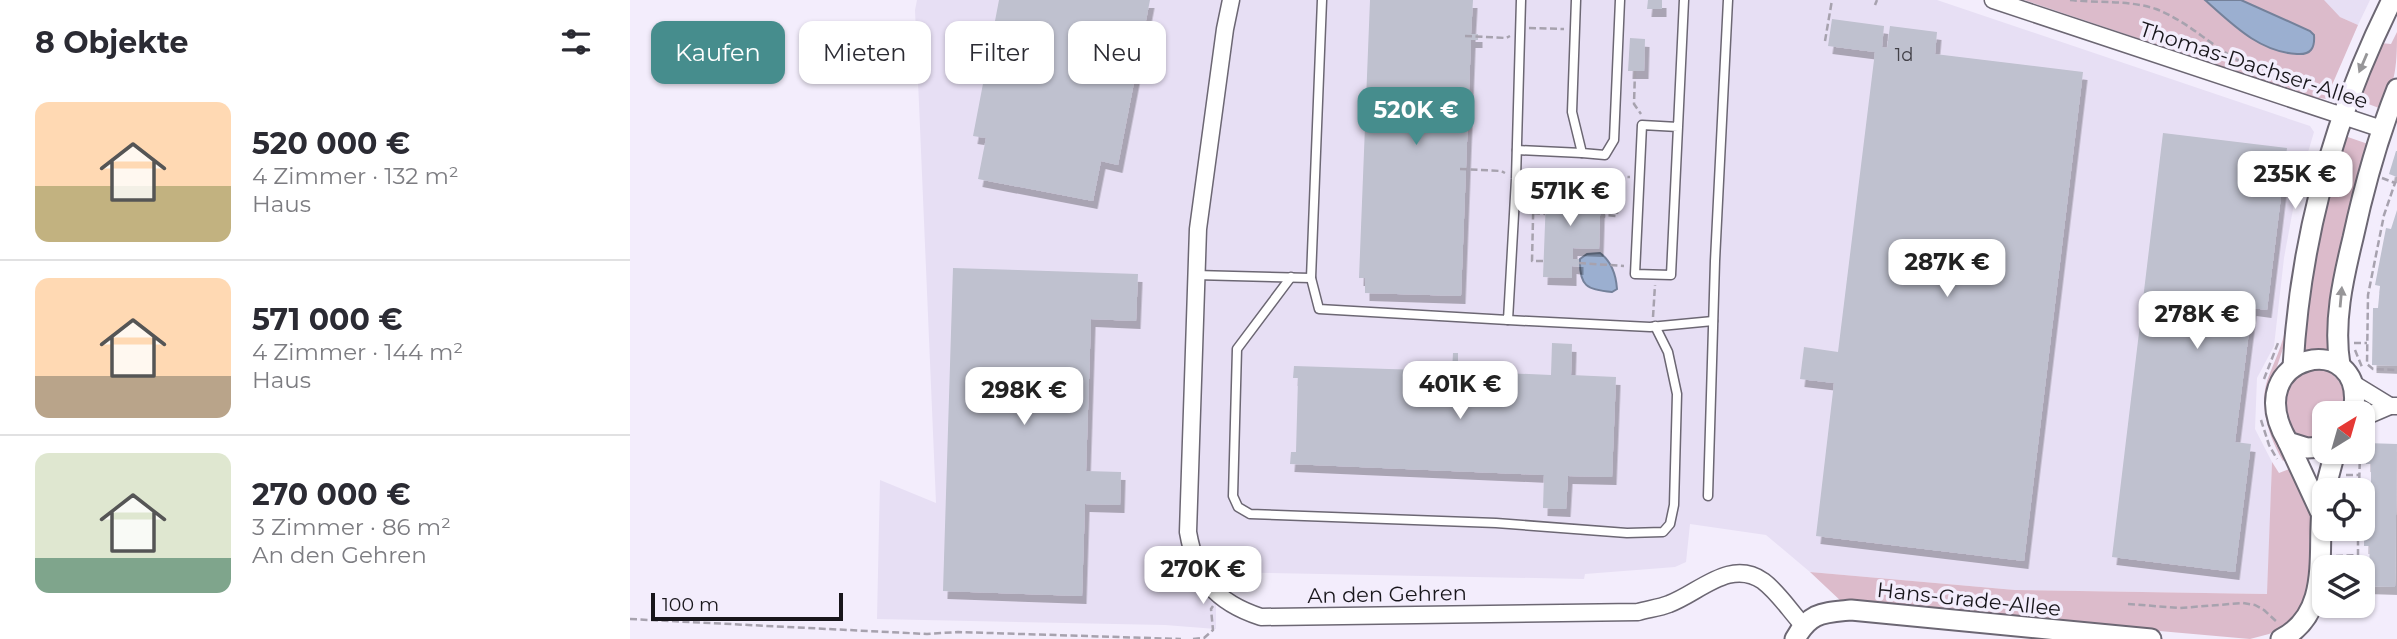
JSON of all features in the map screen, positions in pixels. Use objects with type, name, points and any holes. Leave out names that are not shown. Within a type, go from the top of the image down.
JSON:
[{"type":"street","name":"An den Gehren","points":[[1231,0],[1198,229],[1188,532],[1192,558],[1219,597],[1242,611],[1261,617],[1625,612],[1670,604],[1721,576],[1738,572],[1763,581],[1799,632]]},
{"type":"street","name":"Thomas-Dachser-Allee","points":[[1993,0],[2382,129]]},
{"type":"street","points":[[2293,366],[2297,318],[2320,194],[2342,117],[2392,0]]},
{"type":"street","points":[[2340,365],[2337,346],[2343,282],[2363,189],[2397,89]]},
{"type":"street","points":[[2312,480],[2279,427],[2276,407],[2278,388],[2284,375],[2293,366],[2307,360],[2326,360],[2340,365],[2393,406],[2375,413]]},
{"type":"street","points":[[2355,401],[2360,379]]},
{"type":"street","points":[[2288,442],[2312,448]]},
{"type":"street","points":[[2284,637],[2302,622],[2318,592],[2321,541]]},
{"type":"street","name":"Hans-Grade-Allee","points":[[1799,632],[1817,614],[1851,611],[2151,639]]},
{"type":"lane","points":[[1322,0],[1311,278],[1319,309],[1654,326],[1713,321]]},
{"type":"lane","points":[[1508,320],[1516,179],[1521,0]]},
{"type":"lane","points":[[1576,0],[1572,112],[1582,153]]},
{"type":"lane","points":[[1517,150],[1605,155],[1614,140],[1620,0]]},
{"type":"lane","points":[[1678,127],[1642,125],[1635,274],[1671,275],[1678,127],[1684,0]]},
{"type":"lane","points":[[1708,496],[1728,0]]},
{"type":"lane","points":[[1195,275],[1311,278]]},
{"type":"lane","points":[[1291,277],[1237,349],[1233,496],[1238,507],[1250,514],[1496,523],[1627,533],[1662,532],[1670,524],[1674,505],[1677,394],[1668,352],[1654,326]]},
{"type":"path","points":[[1825,41],[1832,0]]},
{"type":"path","points":[[2070,0],[2153,8],[2182,22],[2248,66],[2270,76],[2335,96]]},
{"type":"path","points":[[1635,71],[1634,104],[1648,125]]},
{"type":"path","points":[[2386,168],[2382,178],[2395,183],[2384,215],[2368,295],[2367,365],[2373,369],[2397,370]]},
{"type":"path","points":[[1460,169],[1501,171],[1534,188]]},
{"type":"path","points":[[1543,261],[1532,261],[1534,177],[1640,177]]},
{"type":"path","points":[[1600,218],[1604,218],[1604,215],[1617,216],[1618,177]]},
{"type":"path","points":[[1533,213],[1545,214]]},
{"type":"path","points":[[1579,263],[1624,266]]},
{"type":"path","points":[[1654,326],[1655,274]]},
{"type":"path","points":[[2358,295],[2368,295]]},
{"type":"path","points":[[2360,379],[2361,365],[2354,341],[2367,343]]},
{"type":"path","points":[[2360,464],[2360,478]]},
{"type":"path","points":[[2343,474],[2360,475]]},
{"type":"path","points":[[1193,639],[1204,638],[1213,630],[1211,608],[1219,597]]},
{"type":"path","points":[[2128,604],[2180,608],[2242,603],[2255,605],[2274,617],[2284,637]]},
{"type":"path","points":[[630,618],[831,631],[1181,639]]},
{"type":"shaded area","points":[[917,0],[1937,0],[2310,126],[2314,132],[2296,193],[2284,258],[2274,346],[2257,378],[2255,429],[2272,462],[2268,594],[2015,590],[1810,572],[1766,535],[1690,524],[1686,562],[1675,567],[1585,574],[1584,579],[1216,572],[1216,629],[1165,625],[877,619],[880,480],[936,503],[918,84],[931,84],[931,21],[915,21]]},
{"type":"shaded area","points":[[2024,0],[2324,0],[2340,17],[2358,25],[2326,99],[2313,97]]},
{"type":"shaded area","points":[[2302,0],[2370,0],[2358,25]]},
{"type":"shaded area","points":[[2397,32],[2395,72],[2385,100],[2379,108],[2355,99],[2380,43],[2391,44]]},
{"type":"shaded area","points":[[2342,135],[2368,144],[2330,353],[2302,354],[2307,287]]},
{"type":"shaded area","points":[[2286,324],[2290,327],[2271,385],[2286,459],[2283,461],[2273,442],[2264,402],[2267,381],[2281,346]]},
{"type":"shaded area","points":[[2319,366],[2337,379],[2343,390],[2344,401],[2312,401],[2312,439],[2297,435],[2285,413],[2288,386],[2291,379]]},
{"type":"shaded area","points":[[2272,462],[2279,473],[2289,469],[2311,505],[2315,554],[2312,555],[2306,601],[2286,625],[2269,634],[2250,639],[1843,603],[1810,572],[2015,590],[2267,594]]},
{"type":"water","points":[[2205,0],[2241,0],[2310,31],[2314,35],[2313,47],[2302,54],[2270,48],[2247,35]]},
{"type":"water","points":[[1600,253],[1610,264],[1614,274],[1617,289],[1612,292],[1591,288],[1586,285],[1581,275],[1580,259],[1587,254]]},
{"type":"building","points":[[999,0],[1150,0],[1146,21],[1068,21],[1068,84],[1134,84],[1118,165],[1101,161],[1093,201],[978,179],[986,138],[973,136],[983,84],[1054,84],[1054,21],[995,21]]},
{"type":"building","points":[[1370,0],[1473,0],[1471,34],[1478,34],[1478,40],[1471,40],[1461,296],[1365,293],[1365,278],[1359,278]]},
{"type":"building","points":[[1648,0],[1662,0],[1662,9],[1647,9]]},
{"type":"building","points":[[1832,19],[1884,26],[1882,47],[1887,48],[1890,26],[1937,32],[1935,54],[2083,72],[2024,561],[1816,536],[1834,383],[1800,379],[1804,347],[1838,352],[1875,52],[1828,46]]},
{"type":"building","points":[[1630,38],[1645,39],[1644,71],[1628,71]]},
{"type":"building","points":[[2163,133],[2287,148],[2267,310],[2252,308],[2235,442],[2251,444],[2235,572],[2112,557]]},
{"type":"building","points":[[2397,151],[2397,177],[2389,174]]},
{"type":"building","points":[[1552,186],[1601,188],[1599,249],[1573,248],[1573,259],[1579,259],[1579,267],[1572,266],[1572,278],[1543,277],[1546,198],[1552,198]]},
{"type":"building","points":[[2397,210],[2397,366],[2372,365],[2373,308],[2378,308],[2380,286],[2375,285],[2386,228],[2391,229]]},
{"type":"building","points":[[953,268],[1138,274],[1136,321],[1091,319],[1086,471],[1121,472],[1120,505],[1085,504],[1082,596],[943,591]]},
{"type":"building","points":[[1552,343],[1572,344],[1571,375],[1616,377],[1612,477],[1568,476],[1566,509],[1543,508],[1544,475],[1290,464],[1291,452],[1296,452],[1298,378],[1293,378],[1294,366],[1452,371],[1453,353],[1458,353],[1458,371],[1551,375]]},
{"type":"building","points":[[2375,443],[2397,444],[2395,587],[2375,586],[2375,555],[2370,555],[2370,546],[2364,546],[2364,541],[2375,541],[2375,478],[2371,478],[2371,464],[2375,464]]}]
